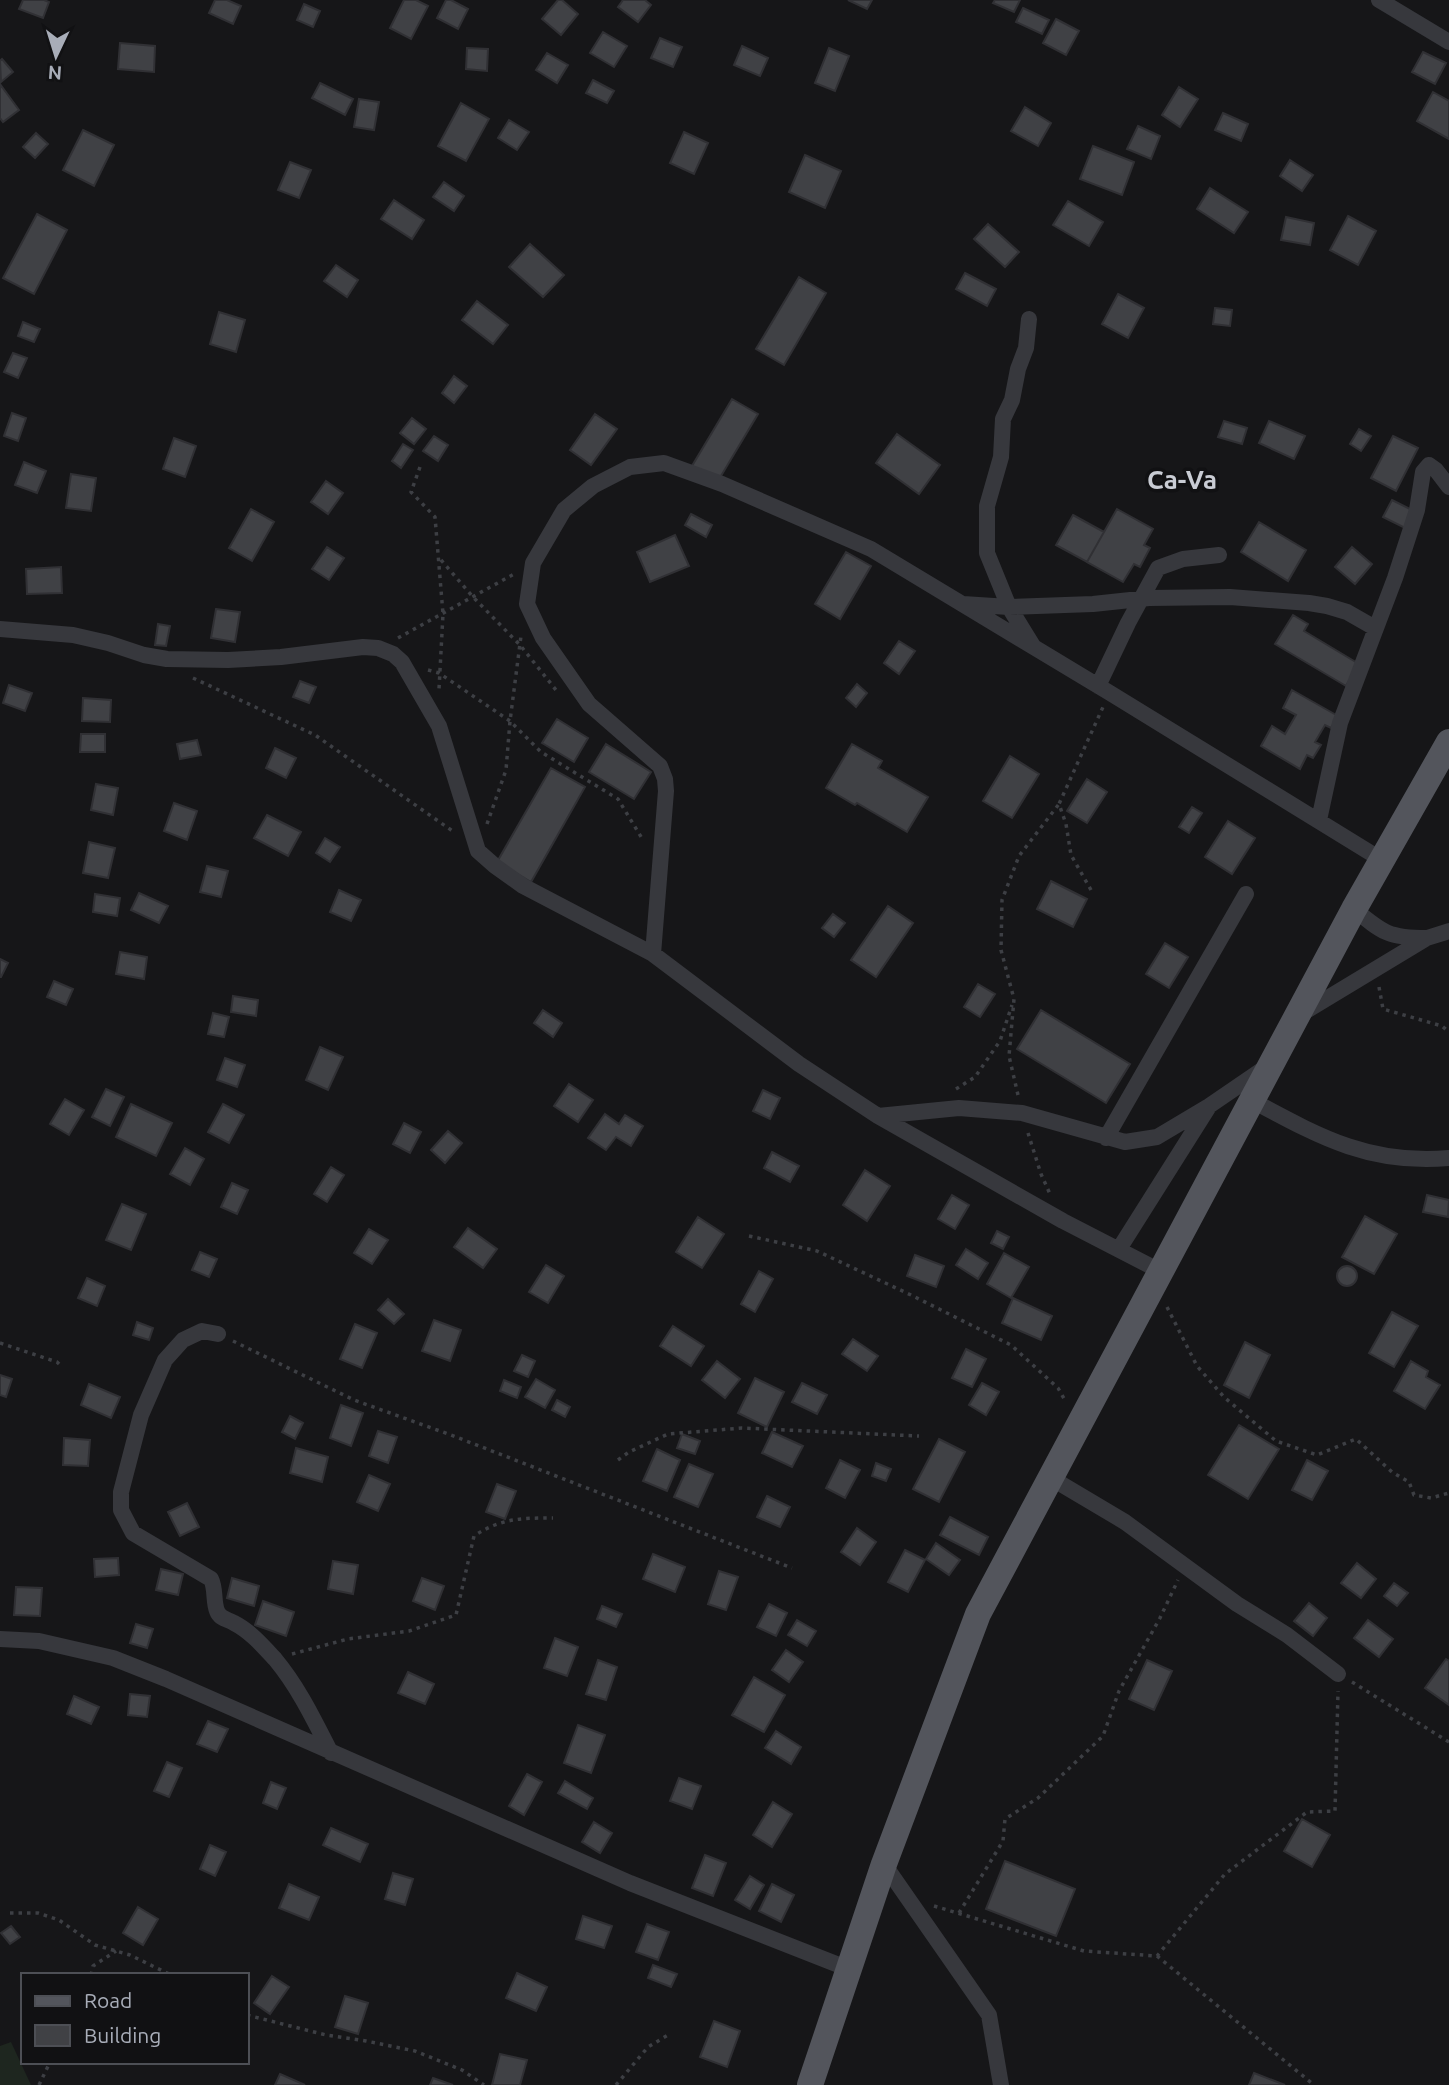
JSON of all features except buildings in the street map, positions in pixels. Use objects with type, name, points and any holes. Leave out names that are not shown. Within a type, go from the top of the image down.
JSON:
[{"type":"main road","points":[[810,2085],[884,1864],[978,1614],[1354,909],[1449,742]]},
{"type":"street","points":[[1379,0],[1449,42]]},
{"type":"street","points":[[1029,319],[1026,348],[1018,369],[1012,400],[1003,419],[1001,457],[987,506],[987,553],[1009,607],[1034,649]]},
{"type":"street","points":[[653,954],[665,779],[660,766],[589,704],[543,638],[527,604],[533,563],[564,510],[593,486],[630,467],[664,463],[722,484],[871,550],[1382,860]]},
{"type":"street","points":[[1319,820],[1340,723],[1395,578],[1417,510],[1423,472],[1429,465],[1449,487]]},
{"type":"street","points":[[1104,690],[1140,599],[1158,568],[1183,559],[1219,555]]},
{"type":"street","points":[[960,604],[1009,607],[1230,597],[1310,603],[1347,612],[1376,628]]},
{"type":"street","points":[[0,629],[73,635],[144,655],[195,661],[281,657],[363,647],[378,648],[393,654],[402,662],[439,726],[478,851],[495,866],[523,886],[653,954],[799,1064],[878,1116],[1063,1222],[1119,1249],[1158,1278]]},
{"type":"street","points":[[1106,1138],[1246,894]]},
{"type":"street","points":[[1354,909],[1380,930],[1393,936],[1427,938]]},
{"type":"street","points":[[1298,1016],[1427,938],[1449,931]]},
{"type":"street","points":[[878,1116],[959,1108],[1022,1113],[1125,1142],[1157,1137],[1274,1062]]},
{"type":"street","points":[[1253,1101],[1314,1134],[1365,1152],[1398,1159],[1449,1158]]},
{"type":"street","points":[[1119,1249],[1209,1106]]},
{"type":"street","points":[[218,1334],[202,1331],[183,1340],[165,1360],[141,1415],[121,1492],[121,1510],[133,1533],[211,1579],[216,1610],[221,1617],[236,1623],[252,1635],[274,1659],[300,1692],[331,1753]]},
{"type":"street","points":[[1051,1478],[1125,1522],[1339,1674]]},
{"type":"street","points":[[0,1639],[39,1641],[113,1658],[629,1883],[849,1969]]},
{"type":"street","points":[[884,1864],[989,2015],[1001,2085]]},
{"type":"path","points":[[420,467],[411,492],[435,517],[440,558],[443,614],[439,726]]},
{"type":"path","points":[[440,558],[473,597],[520,645],[558,692]]},
{"type":"path","points":[[378,648],[533,563]]},
{"type":"path","points":[[181,673],[315,734],[440,821],[478,851],[506,770],[510,721],[527,604]]},
{"type":"path","points":[[402,662],[439,673],[510,721],[541,752],[618,799],[659,864]]},
{"type":"path","points":[[1063,1222],[1041,1174],[1022,1113],[1009,1056],[1014,999],[1001,950],[1002,900],[1019,856],[1059,804],[1104,690]]},
{"type":"path","points":[[1059,804],[1066,824],[1071,855],[1090,890]]},
{"type":"path","points":[[1376,968],[1383,1009],[1442,1026],[1449,1031]]},
{"type":"path","points":[[954,1090],[975,1077],[1000,1041],[1014,999]]},
{"type":"path","points":[[749,1236],[817,1251],[911,1294],[1011,1345],[1058,1388],[1080,1425]]},
{"type":"path","points":[[1158,1278],[1197,1366],[1224,1397],[1276,1441],[1317,1455],[1356,1439],[1392,1472],[1409,1482],[1414,1495],[1431,1498],[1449,1493]]},
{"type":"path","points":[[218,1334],[354,1401],[451,1435],[792,1568]]},
{"type":"path","points":[[0,1343],[57,1362],[62,1367]]},
{"type":"path","points":[[618,1460],[668,1434],[742,1427],[919,1436]]},
{"type":"path","points":[[274,1659],[348,1639],[409,1631],[456,1615],[474,1536],[491,1524],[526,1518],[554,1518]]},
{"type":"path","points":[[959,1913],[1003,1841],[1005,1819],[1038,1798],[1103,1736],[1119,1691],[1160,1618],[1185,1566]]},
{"type":"path","points":[[1339,1674],[1449,1742]]},
{"type":"path","points":[[1157,1956],[1225,1874],[1307,1812],[1335,1811],[1339,1674]]},
{"type":"path","points":[[908,1898],[1084,1951],[1157,1956],[1314,2085]]},
{"type":"path","points":[[10,1913],[38,1913],[59,1920],[95,1945],[130,1955],[167,1973]]},
{"type":"path","points":[[91,1973],[93,1966],[116,1951]]},
{"type":"path","points":[[248,2015],[326,2035],[415,2051],[462,2070],[484,2085]]},
{"type":"path","points":[[616,2085],[648,2047],[668,2035]]},
{"type":"path","points":[[39,2085],[49,2064]]},
{"type":"shaded area","points":[[11,2042],[31,2085],[0,2085],[0,2046]]},
{"type":"district","name":"Ca-Va","points":[[1182,480]]}]
